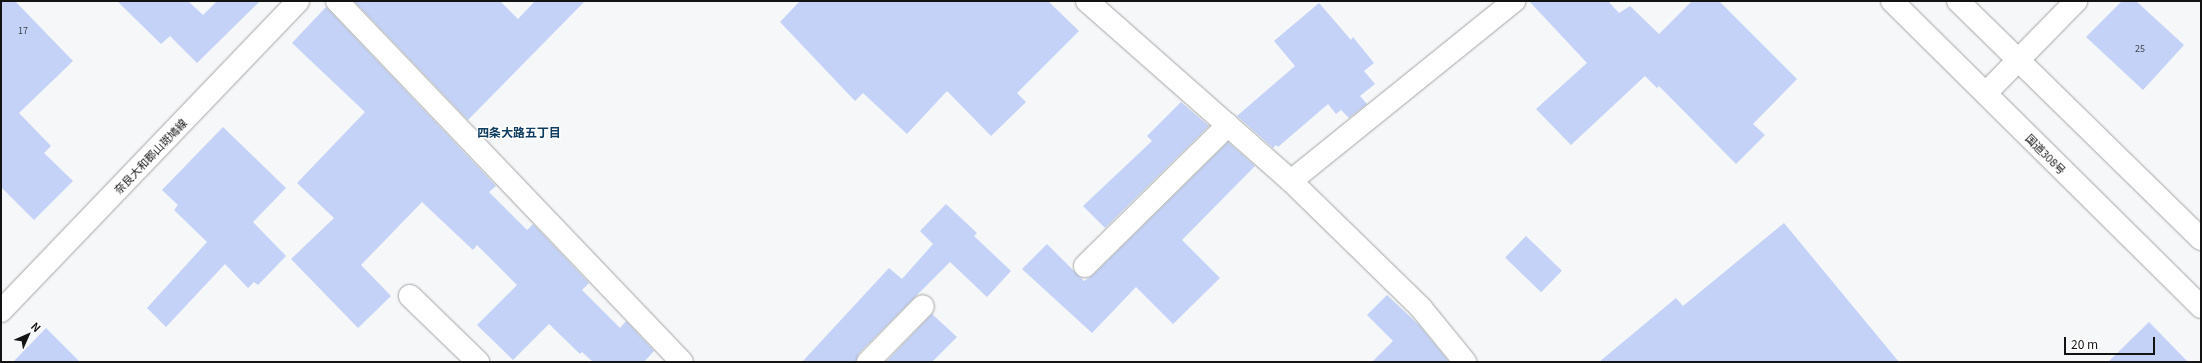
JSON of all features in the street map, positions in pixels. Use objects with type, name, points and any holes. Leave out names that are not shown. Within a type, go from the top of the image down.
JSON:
[{"type":"main road","name":"奈良大和郡山斑鳩線","points":[[1,311],[298,1]]},
{"type":"main road","points":[[337,1],[682,362]]},
{"type":"main road","points":[[1087,1],[1291,181],[1421,308],[1464,362]]},
{"type":"main road","points":[[1291,181],[1514,1]]},
{"type":"main road","name":"国道308号","points":[[1892,1],[2201,307]]},
{"type":"main road","points":[[1958,1],[2201,239]]},
{"type":"main road","points":[[1986,93],[2076,1]]},
{"type":"main road","points":[[1085,266],[1228,125]]},
{"type":"main road","points":[[410,296],[478,362]]},
{"type":"main road","points":[[868,362],[923,306]]},
{"type":"building","points":[[1,1],[15,1],[73,61],[19,113],[51,146],[44,153],[73,181],[34,220],[1,187]]},
{"type":"building","points":[[117,1],[188,1],[203,15],[217,1],[260,1],[197,63],[170,36],[161,44]]},
{"type":"building","points":[[354,1],[500,1],[518,19],[535,1],[585,1],[468,120]]},
{"type":"building","points":[[800,1],[1048,1],[1079,31],[1017,93],[1026,102],[991,136],[947,91],[907,134],[863,93],[855,101],[780,22]]},
{"type":"building","points":[[1529,1],[1608,1],[1619,13],[1630,6],[1659,34],[1692,1],[1719,1],[1797,79],[1753,124],[1765,135],[1736,164],[1659,86],[1657,88],[1645,76],[1571,145],[1536,109],[1587,63]]},
{"type":"building","points":[[2122,1],[2136,1],[2184,45],[2143,90],[2086,37]]},
{"type":"building","points":[[1319,3],[1351,40],[1353,37],[1374,63],[1364,71],[1375,84],[1360,96],[1367,104],[1349,118],[1341,110],[1336,114],[1328,104],[1278,147],[1276,145],[1273,148],[1237,116],[1295,66],[1274,41]]},
{"type":"building","points":[[326,7],[496,186],[489,192],[527,230],[533,224],[589,283],[582,290],[620,328],[626,321],[654,351],[644,362],[593,362],[582,352],[580,354],[549,324],[513,360],[477,325],[517,285],[477,245],[473,250],[422,202],[361,265],[391,296],[358,328],[291,259],[334,218],[297,183],[365,112],[292,43]]},
{"type":"building","points":[[1181,102],[1209,126],[1105,228],[1083,206],[1152,141],[1147,136]]},
{"type":"building","points":[[223,127],[286,188],[253,222],[286,256],[258,285],[254,282],[248,288],[225,264],[166,327],[147,308],[207,242],[174,210],[178,205],[162,190]]},
{"type":"building","points":[[1228,142],[1255,166],[1182,240],[1220,278],[1173,324],[1136,287],[1092,333],[1022,269],[1047,244],[1084,281],[1093,275]]},
{"type":"building","points":[[946,204],[977,233],[974,236],[1011,271],[987,297],[950,262],[859,353],[856,362],[802,362],[889,268],[902,279],[933,244],[920,231]]},
{"type":"building","points":[[1784,223],[1899,362],[1599,362],[1676,298],[1683,306]]},
{"type":"building","points":[[1526,236],[1562,271],[1541,292],[1505,258]]},
{"type":"building","points":[[1387,295],[1419,325],[1449,362],[1372,362],[1393,341],[1367,315]]},
{"type":"building","points":[[932,314],[957,337],[932,362],[886,362]]},
{"type":"building","points":[[2149,322],[2188,362],[2108,362]]},
{"type":"building","points":[[46,328],[80,362],[13,362]]},
{"type":"district","name":"四条大路五丁目","points":[[519,132]]}]
